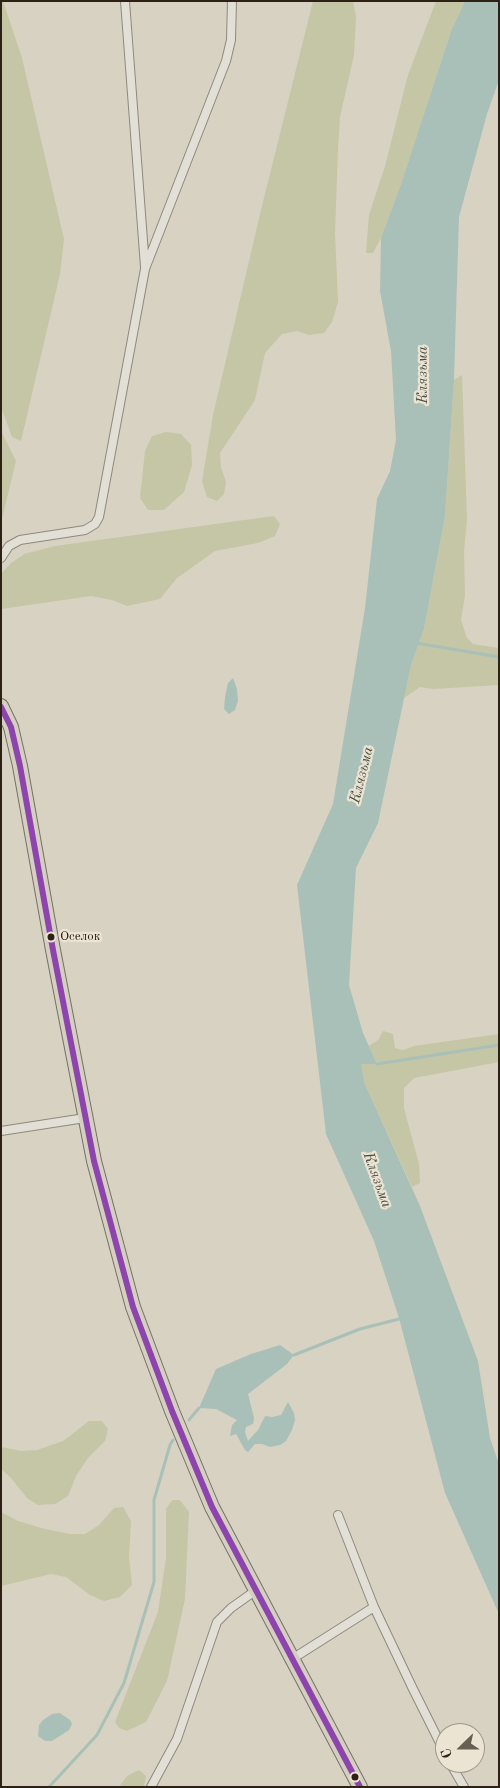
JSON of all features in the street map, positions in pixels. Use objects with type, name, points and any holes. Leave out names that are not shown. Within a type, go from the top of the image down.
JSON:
[{"type":"highway","points":[[1,706],[11,727],[20,766],[85,1118],[101,1190],[133,1307],[172,1411],[212,1507],[360,1787]]},
{"type":"street","points":[[125,1],[145,269]]},
{"type":"street","points":[[1,558],[9,546],[20,540],[85,530],[95,524],[99,517],[145,269],[226,61],[231,40],[232,1]]},
{"type":"street","points":[[1,1131],[85,1118]]},
{"type":"street","points":[[338,1515],[374,1607],[435,1733]]},
{"type":"street","points":[[151,1787],[176,1739],[217,1622],[231,1608],[255,1591]]},
{"type":"street","points":[[292,1659],[374,1607]]},
{"type":"street","points":[[456,1773],[464,1787]]},
{"type":"green space","points":[[1,1],[3,1],[22,58],[64,239],[60,274],[21,441],[12,437],[1,407]]},
{"type":"green space","points":[[313,1],[353,1],[356,17],[354,55],[340,117],[335,233],[338,302],[332,322],[324,333],[309,335],[297,331],[282,334],[265,353],[255,400],[220,453],[221,467],[226,482],[224,494],[217,501],[207,497],[202,481],[213,415],[260,214]]},
{"type":"green space","points":[[436,1],[465,1],[451,31],[401,184],[381,238],[373,253],[366,253],[369,215],[385,166],[408,75]]},
{"type":"green space","points":[[462,375],[467,519],[464,552],[465,595],[461,620],[467,638],[473,644],[499,648],[499,685],[433,689],[420,687],[404,698],[411,665],[424,629],[445,516],[454,380]]},
{"type":"green space","points":[[1,431],[16,461],[1,523]]},
{"type":"green space","points":[[166,432],[181,434],[191,445],[192,465],[184,492],[164,510],[148,510],[140,498],[145,451],[152,436]]},
{"type":"green space","points":[[274,516],[280,524],[275,536],[258,543],[215,551],[177,578],[160,599],[127,606],[112,600],[91,596],[1,609],[1,574],[10,564],[24,554],[55,546]]},
{"type":"green space","points":[[383,1031],[393,1034],[395,1048],[403,1050],[414,1046],[499,1034],[499,1062],[414,1078],[404,1088],[404,1108],[419,1164],[420,1183],[412,1187],[364,1082],[360,1063],[377,1064],[369,1046],[378,1040]]},
{"type":"green space","points":[[89,1421],[102,1421],[108,1429],[105,1441],[88,1458],[76,1476],[68,1496],[55,1504],[38,1505],[27,1498],[1,1469],[1,1447],[21,1451],[37,1450],[63,1441]]},
{"type":"green space","points":[[172,1500],[180,1500],[189,1512],[185,1599],[167,1681],[146,1722],[127,1731],[119,1728],[115,1722],[158,1612],[166,1558],[166,1509]]},
{"type":"green space","points":[[123,1507],[131,1521],[129,1557],[132,1585],[120,1597],[104,1601],[90,1595],[66,1577],[51,1574],[1,1586],[1,1514],[3,1513],[18,1521],[45,1529],[70,1534],[85,1534],[99,1525],[114,1508]]},
{"type":"green space","points":[[139,1770],[146,1776],[144,1787],[119,1787],[127,1776]]},
{"type":"water","name":"Клязьма","points":[[465,1],[499,1],[499,80],[487,114],[459,217],[454,380],[445,516],[424,629],[411,665],[378,823],[356,868],[349,985],[363,1033],[377,1064],[361,1064],[364,1082],[420,1206],[478,1361],[490,1438],[499,1464],[499,1614],[445,1493],[399,1318],[374,1241],[326,1134],[297,885],[333,804],[365,608],[377,499],[390,471],[396,440],[391,351],[380,291],[381,238],[401,184],[451,31]]},
{"type":"water","points":[[233,678],[237,689],[238,701],[235,710],[229,714],[224,709],[225,697],[228,683]]},
{"type":"water","points":[[280,1345],[294,1355],[287,1364],[248,1394],[254,1418],[253,1424],[246,1427],[245,1432],[248,1441],[258,1430],[265,1416],[281,1415],[288,1402],[294,1413],[295,1420],[286,1441],[280,1445],[270,1447],[255,1444],[248,1452],[236,1434],[230,1436],[232,1425],[237,1420],[216,1409],[199,1408],[216,1369],[251,1354]]},
{"type":"water","points":[[60,1713],[70,1720],[72,1724],[69,1730],[52,1741],[45,1741],[38,1736],[39,1725],[43,1720],[52,1714]]},
{"type":"waterway","points":[[416,643],[499,657]]},
{"type":"waterway","points":[[377,1064],[499,1045]]},
{"type":"waterway","points":[[294,1355],[360,1329],[403,1318]]},
{"type":"waterway","points":[[189,1420],[199,1408]]},
{"type":"waterway","points":[[49,1787],[97,1735],[124,1683],[154,1582],[154,1500],[173,1440]]},
{"type":"transit line","points":[[1,707],[11,727],[20,766],[94,1161],[133,1307],[172,1411],[212,1507],[360,1787]]},
{"type":"place","name":"Оселок","points":[[51,937]]}]
